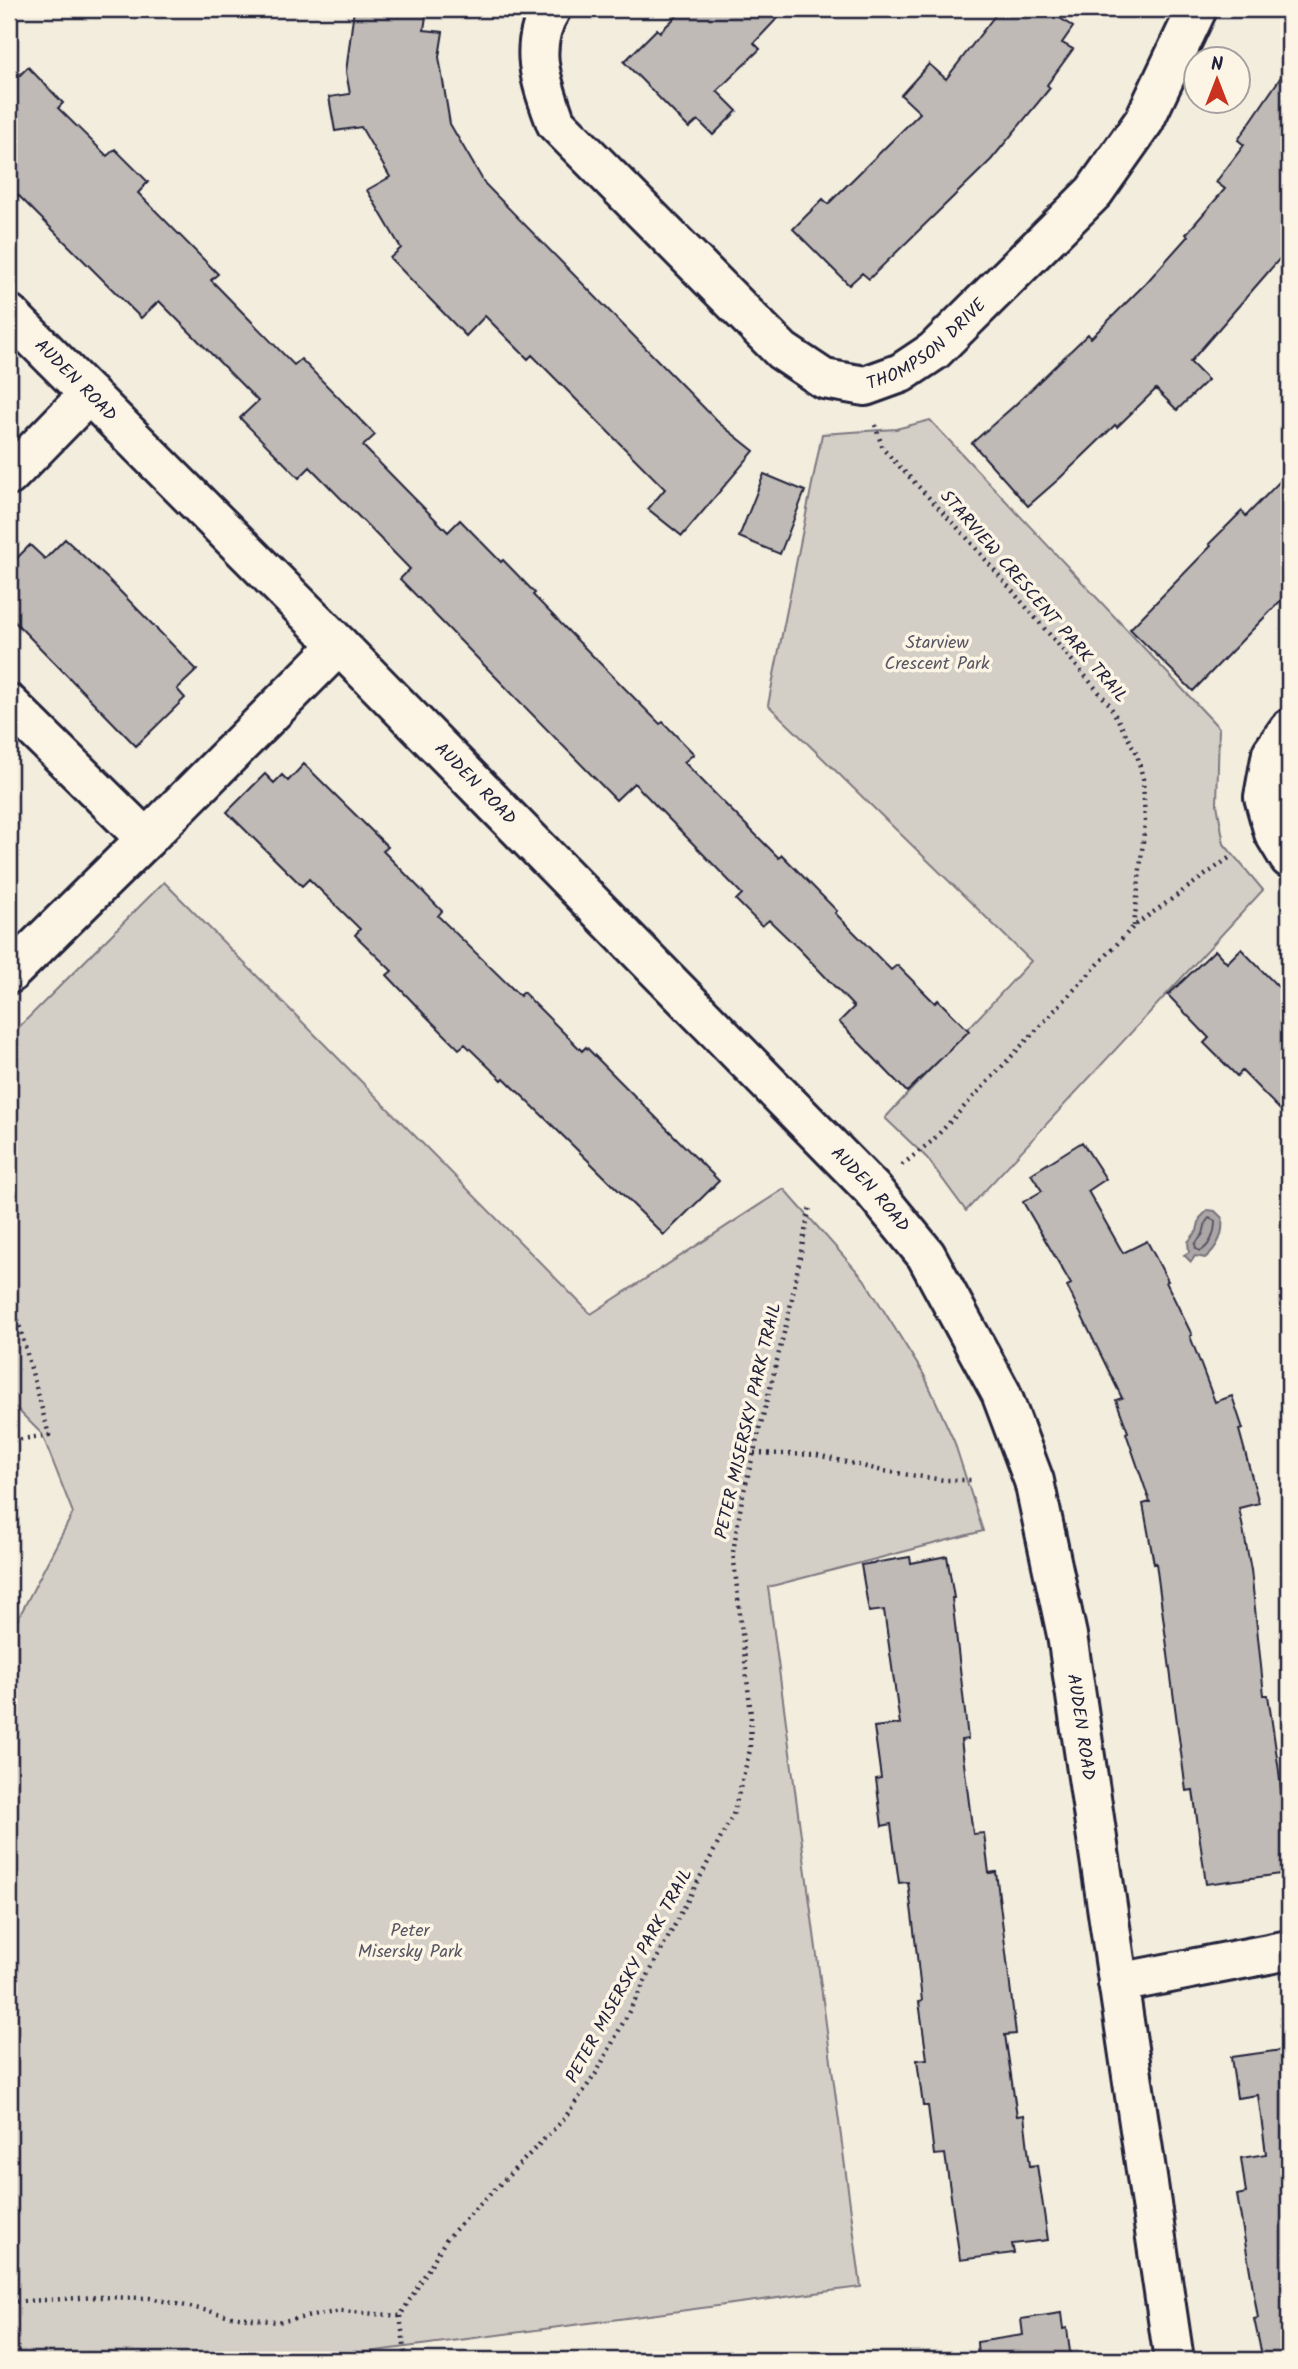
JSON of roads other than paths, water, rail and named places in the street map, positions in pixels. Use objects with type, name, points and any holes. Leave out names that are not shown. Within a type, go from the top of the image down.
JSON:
[{"type":"street","name":"THOMPSON DRIVE","points":[[551,9],[542,23],[537,58],[545,93],[556,123],[782,351],[824,379],[865,386],[901,373],[934,351],[1094,192],[1144,121],[1197,9]]},
{"type":"street","name":"AUDEN ROAD","points":[[9,314],[339,645],[872,1189],[926,1255],[1001,1393],[1034,1481],[1067,1635],[1174,2360]]},
{"type":"street","points":[[9,477],[89,394]]},
{"type":"street","points":[[9,974],[339,645]]},
{"type":"street","points":[[9,704],[146,839]]},
{"type":"street","points":[[1289,729],[1272,753],[1264,797],[1274,833],[1289,858]]},
{"type":"street","points":[[1118,1983],[1289,1950]]},
{"type":"water","points":[[1208,1210],[1215,1211],[1222,1218],[1221,1235],[1205,1258],[1195,1256],[1191,1262],[1184,1255],[1189,1252],[1188,1242],[1197,1231],[1200,1218]]},
{"type":"park label","name":"Starview Crescent Park","points":[[937,653]]},
{"type":"park label","name":"Peter Misersky Park","points":[[410,1941]]}]
